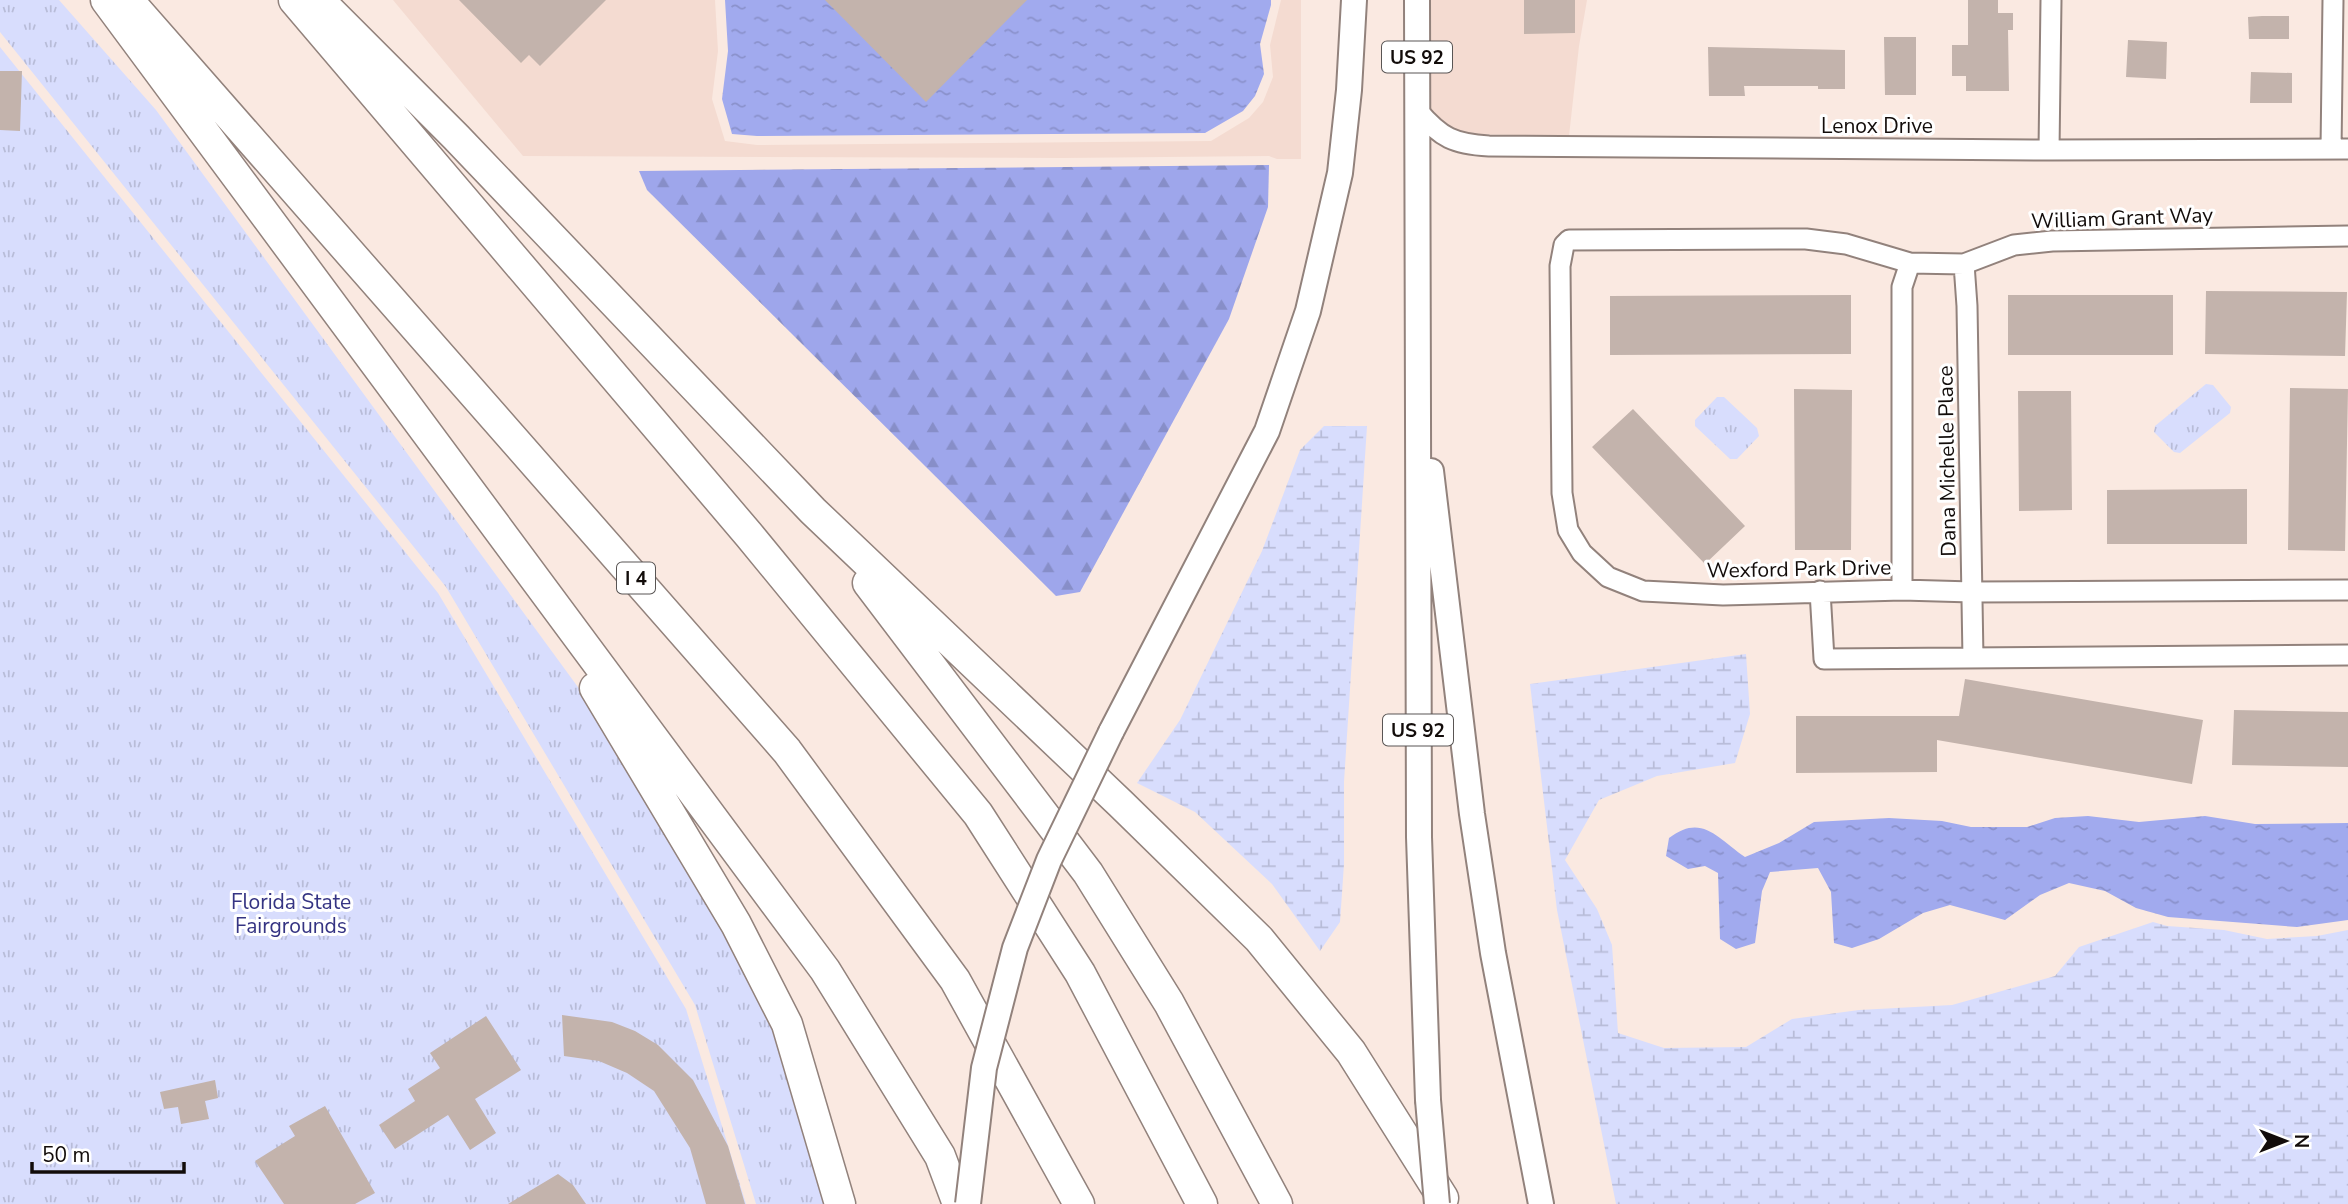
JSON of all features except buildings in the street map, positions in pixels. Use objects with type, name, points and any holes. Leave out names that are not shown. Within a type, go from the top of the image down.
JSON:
[{"type":"highway","points":[[106,0],[825,970],[940,1156],[958,1204]]},
{"type":"highway","name":"I 4","points":[[128,0],[787,751],[955,980],[1079,1204]]},
{"type":"highway","points":[[294,0],[749,535],[978,814],[1080,973],[1202,1204]]},
{"type":"highway","points":[[319,0],[464,146],[813,511],[1259,939],[1351,1052],[1446,1204]]},
{"type":"highway","points":[[813,511],[1088,873],[1169,1003],[1277,1204]]},
{"type":"highway","points":[[507,541],[736,924],[787,1024],[840,1204]]},
{"type":"main road","name":"US 92","points":[[968,1204],[984,1068],[1015,947],[1049,860],[1111,732],[1267,431],[1308,311],[1340,173],[1349,90],[1354,0]]},
{"type":"main road","name":"US 92","points":[[1417,0],[1419,837],[1428,1100],[1437,1204]]},
{"type":"main road","points":[[1417,359],[1472,814],[1493,954],[1541,1204]]},
{"type":"street","points":[[2049,150],[2051,0]]},
{"type":"street","points":[[2333,0],[2340,149]]},
{"type":"street","name":"Lenox Drive","points":[[1418,111],[1446,138],[1468,145],[1489,146],[2340,149]]},
{"type":"street","name":"William Grant Way","points":[[1569,240],[1806,239],[1846,244],[1910,263],[1964,264],[2014,244],[2052,241],[2348,236]]},
{"type":"street","name":"Wexford Park Drive","points":[[1569,240],[1564,244],[1560,266],[1562,493],[1568,530],[1582,554],[1608,577],[1643,590],[1723,595],[1902,590],[2348,590]]},
{"type":"street","name":"Dana Michelle Place","points":[[1902,590],[1902,287],[1910,263]]},
{"type":"street","name":"Dana Michelle Place","points":[[1964,264],[1973,658]]},
{"type":"street","points":[[1820,591],[1824,659],[2348,655]]},
{"type":"shaded area","points":[[393,0],[715,0],[718,51],[712,99],[725,141],[757,145],[1211,141],[1249,118],[1263,102],[1273,77],[1270,45],[1281,0],[1301,0],[1301,159],[1277,159],[1269,156],[523,156]]},
{"type":"shaded area","points":[[1428,0],[1587,0],[1569,136],[1470,134],[1452,129],[1437,116],[1429,108]]},
{"type":"green space","points":[[0,0],[59,0],[156,110],[594,709],[725,929],[776,1028],[828,1204],[756,1204],[695,1005],[446,587],[0,32]]},
{"type":"green space","name":"Florida State Fairgrounds","points":[[0,47],[438,593],[686,1009],[746,1204],[0,1204]]},
{"type":"green space","points":[[1269,165],[1268,207],[1229,319],[1080,592],[1056,596],[647,190],[639,171]]},
{"type":"green space","points":[[2206,384],[2213,385],[2231,407],[2230,413],[2180,453],[2174,452],[2154,432],[2155,426]]},
{"type":"green space","points":[[1717,397],[1724,397],[1757,428],[1759,436],[1737,459],[1730,459],[1695,426],[1695,420]]},
{"type":"green space","points":[[1324,426],[1367,426],[1344,782],[1344,864],[1340,922],[1320,951],[1272,884],[1195,812],[1137,783],[1180,720],[1262,551],[1300,450]]},
{"type":"green space","points":[[1746,654],[1750,714],[1735,763],[1657,776],[1599,800],[1565,860],[1597,909],[1612,945],[1618,1033],[1664,1048],[1746,1047],[1792,1019],[1859,1010],[1952,1005],[2055,976],[2079,947],[2153,922],[2167,926],[2224,930],[2267,939],[2317,936],[2348,930],[2348,1204],[1616,1204],[1557,910],[1530,684]]},
{"type":"water","points":[[725,0],[1271,0],[1271,5],[1260,44],[1264,74],[1255,96],[1243,111],[1205,133],[757,136],[732,134],[722,99],[728,51]]},
{"type":"water","points":[[2088,816],[2139,822],[2205,816],[2255,824],[2348,823],[2348,920],[2297,927],[2168,917],[2136,908],[2105,891],[2069,883],[2040,895],[2005,920],[1950,905],[1923,913],[1879,939],[1852,948],[1834,943],[1831,892],[1818,868],[1770,872],[1762,891],[1755,943],[1736,949],[1720,939],[1718,873],[1705,866],[1688,869],[1666,856],[1669,838],[1691,828],[1709,831],[1745,857],[1779,843],[1814,822],[1889,818],[1942,821],[1971,827],[2027,827],[2055,818]]}]
